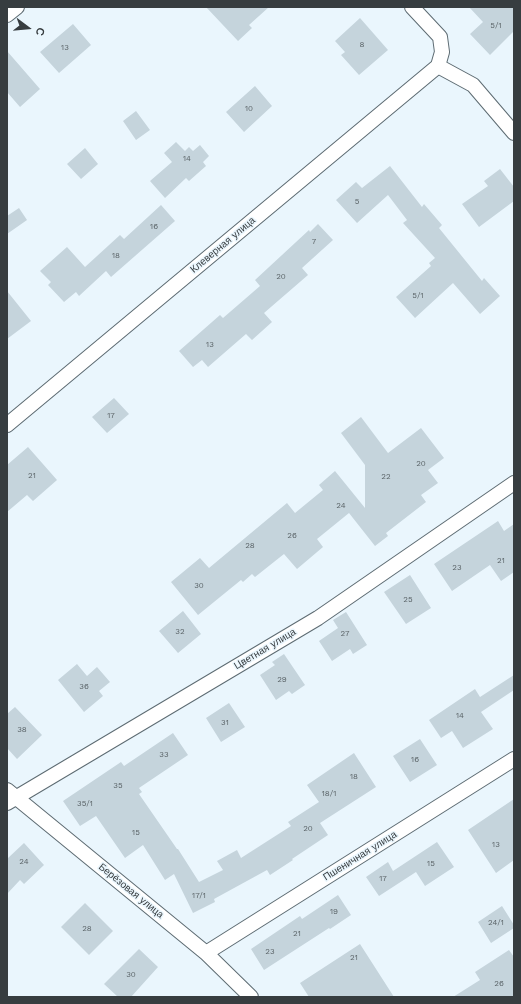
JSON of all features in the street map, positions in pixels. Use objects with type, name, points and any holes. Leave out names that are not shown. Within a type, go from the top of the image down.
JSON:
[{"type":"street","points":[[7,15],[17,7]]},
{"type":"street","points":[[412,7],[440,36],[442,52],[438,66],[473,85],[514,133]]},
{"type":"street","name":"Клеверная улица","points":[[7,425],[438,66]]},
{"type":"street","name":"Цветная улица","points":[[10,797],[318,618],[514,482]]},
{"type":"street","name":"Пшеничная улица","points":[[206,953],[514,759]]},
{"type":"street","name":"Берёзовая улица","points":[[10,797],[206,953],[251,997]]},
{"type":"building","points":[[206,7],[269,7],[249,25],[252,28],[238,41]]},
{"type":"building","points":[[469,7],[514,7],[514,31],[490,55],[470,34],[483,22]]},
{"type":"building","points":[[360,18],[388,50],[359,75],[341,55],[345,52],[335,41]]},
{"type":"building","points":[[73,24],[91,45],[59,73],[40,52]]},
{"type":"building","points":[[7,51],[40,89],[20,107],[7,92]]},
{"type":"building","points":[[255,86],[272,106],[244,132],[226,112]]},
{"type":"building","points":[[136,111],[150,130],[136,140],[123,121]]},
{"type":"building","points":[[176,142],[185,151],[189,147],[193,151],[200,145],[209,156],[203,162],[206,166],[189,181],[186,178],[165,198],[150,181],[172,162],[164,153]]},
{"type":"building","points":[[85,148],[98,164],[81,179],[67,164]]},
{"type":"building","points":[[390,166],[422,207],[424,204],[442,225],[439,228],[482,281],[484,278],[500,296],[480,314],[453,283],[415,318],[396,297],[431,266],[429,263],[435,258],[403,223],[407,220],[388,195],[357,223],[336,200],[356,182],[362,188]]},
{"type":"building","points":[[500,169],[514,187],[514,201],[479,227],[462,204],[488,186],[484,181]]},
{"type":"building","points":[[161,205],[175,221],[111,277],[106,271],[79,296],[76,292],[64,302],[48,285],[51,282],[40,271],[67,247],[85,267],[120,235],[124,239]]},
{"type":"building","points":[[19,208],[27,220],[7,234],[7,216]]},
{"type":"building","points":[[318,224],[333,240],[302,268],[308,275],[264,313],[272,322],[252,340],[246,334],[208,367],[202,360],[193,367],[179,351],[220,315],[223,318],[260,286],[255,280],[309,230],[310,232]]},
{"type":"building","points":[[7,291],[31,321],[7,339]]},
{"type":"building","points":[[114,398],[129,414],[107,433],[92,417]]},
{"type":"building","points":[[361,417],[388,453],[421,428],[444,458],[428,470],[438,483],[421,495],[426,502],[386,533],[388,536],[375,546],[349,513],[317,539],[323,547],[297,569],[284,554],[255,577],[252,574],[243,582],[241,580],[198,615],[171,582],[200,558],[209,568],[287,503],[295,513],[323,490],[319,485],[335,471],[365,508],[365,465],[341,433]]},
{"type":"building","points":[[28,447],[57,480],[33,501],[27,495],[7,512],[7,465]]},
{"type":"building","points":[[498,521],[504,531],[514,524],[514,572],[501,581],[490,565],[452,591],[434,564]]},
{"type":"building","points":[[410,575],[431,608],[406,624],[384,592]]},
{"type":"building","points":[[183,611],[201,634],[178,653],[159,631]]},
{"type":"building","points":[[346,612],[367,645],[353,654],[350,649],[332,661],[319,641],[338,628],[333,620]]},
{"type":"building","points":[[284,654],[305,685],[292,694],[289,691],[276,700],[260,675],[275,665],[272,662]]},
{"type":"building","points":[[77,664],[87,676],[97,667],[110,682],[99,691],[103,696],[84,712],[58,680]]},
{"type":"building","points":[[514,675],[514,690],[481,712],[493,729],[463,748],[452,731],[441,738],[429,720],[475,689],[480,697]]},
{"type":"building","points":[[229,703],[245,727],[221,742],[206,718]]},
{"type":"building","points":[[15,707],[42,735],[17,759],[7,748],[7,714]]},
{"type":"building","points":[[173,733],[188,755],[139,788],[142,792],[139,794],[178,849],[199,882],[223,870],[217,861],[237,850],[241,858],[291,826],[288,822],[319,802],[307,785],[354,753],[376,787],[320,823],[328,835],[292,859],[293,860],[270,875],[267,870],[214,899],[215,902],[193,913],[174,874],[165,880],[143,845],[125,858],[96,816],[80,826],[63,801],[121,762],[124,766]]},
{"type":"building","points":[[420,739],[437,765],[410,782],[393,756]]},
{"type":"building","points":[[514,799],[514,860],[496,873],[468,830]]},
{"type":"building","points":[[437,842],[454,867],[425,886],[416,872],[379,896],[366,877],[388,862],[393,871]]},
{"type":"building","points":[[24,843],[44,865],[24,884],[20,880],[7,894],[7,859]]},
{"type":"building","points":[[338,895],[351,915],[264,970],[251,949],[300,916],[302,919]]},
{"type":"building","points":[[85,903],[113,931],[89,955],[61,927]]},
{"type":"building","points":[[502,906],[514,925],[514,928],[491,943],[478,922]]},
{"type":"building","points":[[360,944],[394,997],[309,997],[300,983]]},
{"type":"building","points":[[139,949],[158,967],[131,997],[118,997],[104,984]]},
{"type":"building","points":[[509,950],[514,957],[514,997],[453,997],[480,980],[475,972]]}]
